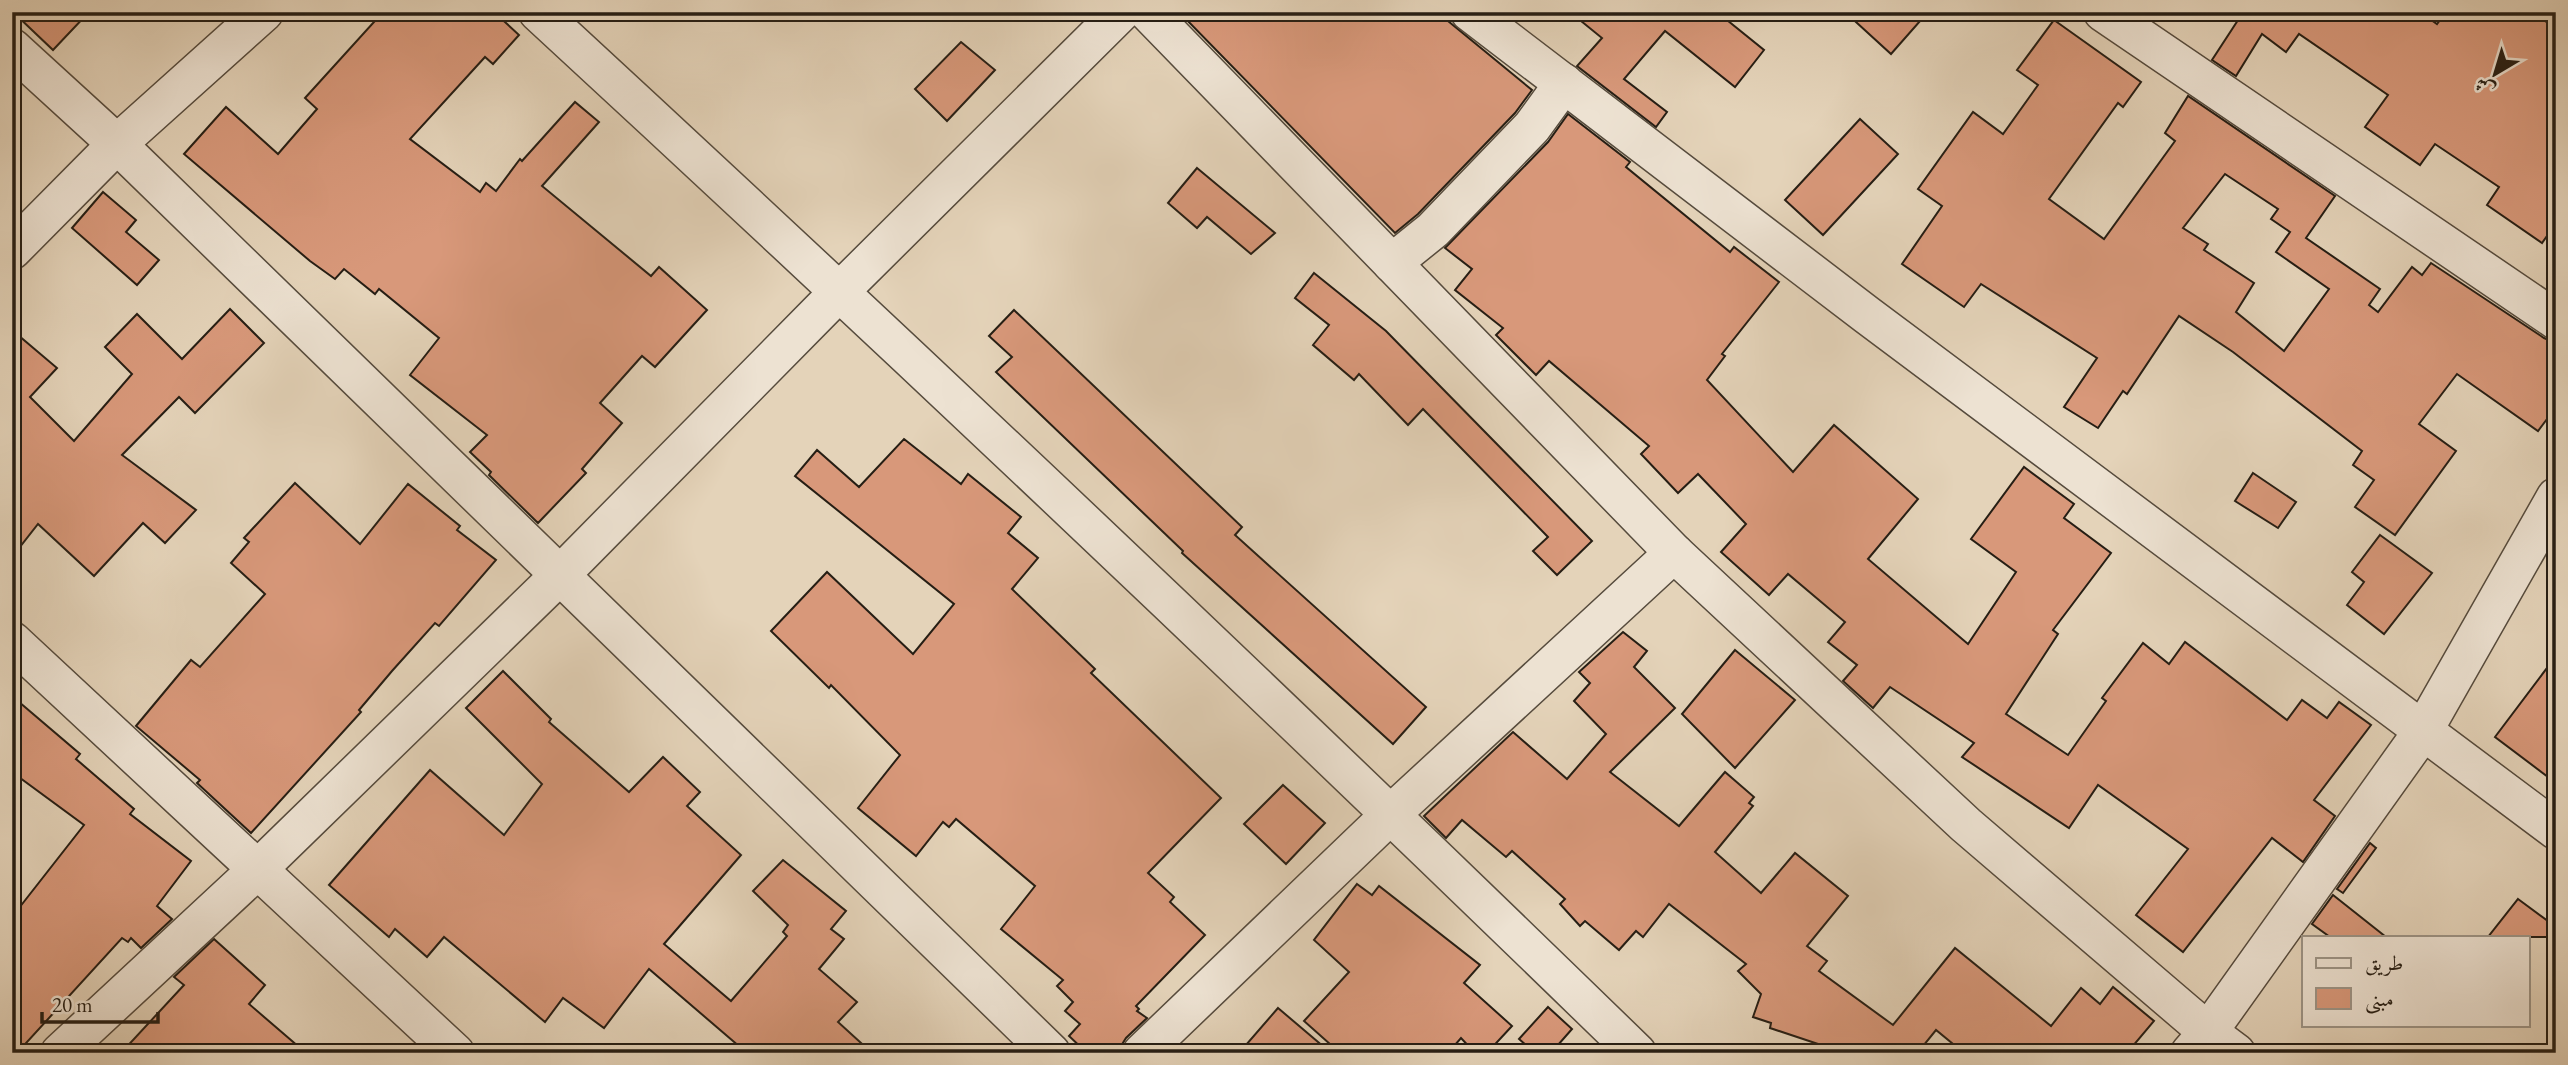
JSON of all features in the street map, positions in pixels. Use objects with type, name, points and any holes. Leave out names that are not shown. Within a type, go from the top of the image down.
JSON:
[{"type":"street","points":[[12,250],[117,144],[264,12]]},
{"type":"street","points":[[538,12],[840,291],[1391,814],[1637,1053]]},
{"type":"street","points":[[60,1053],[257,870],[561,574],[840,291],[1121,12]]},
{"type":"street","points":[[1149,12],[1674,553],[1966,825],[2212,1046],[2423,731],[2556,496]]},
{"type":"street","points":[[1470,12],[1867,315],[2556,831]]},
{"type":"street","points":[[2104,12],[2556,320]]},
{"type":"street","points":[[12,48],[117,144],[1051,1053]]},
{"type":"street","points":[[1392,263],[1433,230],[1532,127],[1564,83]]},
{"type":"street","points":[[1142,1053],[1391,814],[1674,553]]},
{"type":"street","points":[[12,641],[455,1053]]},
{"type":"building","points":[[13,12],[89,12],[53,50]]},
{"type":"building","points":[[383,12],[494,12],[519,35],[493,64],[485,57],[410,139],[480,192],[486,183],[496,191],[520,159],[522,161],[575,102],[599,122],[542,186],[651,276],[659,267],[707,310],[655,367],[642,356],[600,403],[622,423],[582,469],[586,473],[538,523],[489,475],[491,472],[470,452],[487,435],[410,375],[439,338],[379,289],[375,294],[344,269],[335,279],[310,261],[184,154],[226,107],[278,154],[317,109],[305,98]]},
{"type":"building","points":[[1179,12],[1437,12],[1532,90],[1515,113],[1418,214],[1395,233]]},
{"type":"building","points":[[1570,12],[1717,12],[1764,50],[1735,87],[1665,31],[1624,79],[1667,112],[1656,127],[1577,66],[1602,38]]},
{"type":"building","points":[[1845,12],[1928,12],[1891,54]]},
{"type":"building","points":[[2233,12],[2420,12],[2437,24],[2446,12],[2533,12],[2556,29],[2556,223],[2542,243],[2487,205],[2499,187],[2435,144],[2420,165],[2365,127],[2388,95],[2299,34],[2286,52],[2262,34],[2236,76],[2212,60],[2240,17]]},
{"type":"building","points":[[2054,20],[2141,82],[2123,107],[2118,103],[2049,199],[2104,239],[2175,141],[2165,133],[2188,96],[2335,196],[2306,238],[2380,289],[2369,305],[2378,312],[2412,267],[2422,275],[2431,263],[2544,338],[2556,343],[2556,407],[2538,431],[2457,374],[2419,424],[2456,451],[2395,535],[2355,507],[2374,480],[2353,465],[2362,451],[2233,352],[2179,316],[2127,394],[2123,391],[2098,428],[2064,407],[2097,358],[1981,284],[1964,307],[1902,264],[1942,206],[1918,189],[1973,112],[2003,134],[2038,85],[2017,70]],"holes":[[[2225,174],[2278,209],[2271,219],[2290,232],[2276,252],[2329,289],[2284,351],[2236,312],[2254,283],[2204,250],[2208,244],[2183,228]]]},
{"type":"building","points":[[961,42],[995,70],[947,121],[915,89]]},
{"type":"building","points":[[1568,114],[1630,162],[1626,167],[1730,252],[1734,247],[1779,282],[1722,354],[1725,356],[1707,380],[1793,472],[1834,425],[1918,499],[1868,559],[1968,644],[2016,572],[1971,539],[2024,467],[2074,504],[2064,518],[2111,553],[2053,630],[2058,634],[2006,714],[2068,755],[2106,701],[2102,698],[2143,643],[2169,664],[2185,642],[2287,720],[2302,700],[2327,718],[2339,702],[2371,725],[2314,800],[2335,816],[2303,862],[2272,838],[2183,952],[2136,915],[2188,849],[2098,785],[2069,828],[1962,757],[1974,743],[1890,687],[1873,708],[1843,681],[1857,665],[1828,642],[1845,622],[1788,574],[1769,595],[1721,552],[1746,524],[1698,474],[1678,493],[1641,454],[1649,446],[1549,361],[1536,375],[1496,335],[1503,328],[1455,290],[1472,269],[1445,248],[1548,142]]},
{"type":"building","points":[[1860,119],[1898,154],[1823,235],[1785,200]]},
{"type":"building","points":[[1197,168],[1275,233],[1251,254],[1207,217],[1197,228],[1168,203]]},
{"type":"building","points":[[103,192],[136,220],[126,232],[159,260],[137,285],[72,228]]},
{"type":"building","points":[[1314,273],[1386,331],[1592,541],[1557,575],[1533,551],[1548,537],[1423,409],[1408,425],[1359,374],[1354,380],[1313,345],[1329,325],[1295,298]]},
{"type":"building","points":[[230,309],[264,343],[195,413],[179,397],[122,455],[196,510],[165,543],[143,523],[94,576],[38,524],[12,557],[12,330],[57,368],[30,397],[74,441],[132,374],[105,347],[137,314],[182,359]]},
{"type":"building","points":[[1014,310],[1242,527],[1235,535],[1426,707],[1393,744],[1182,553],[1183,551],[996,372],[1012,357],[989,336]]},
{"type":"building","points":[[904,439],[961,484],[968,474],[1021,517],[1008,533],[1038,558],[1012,589],[1095,669],[1091,673],[1221,798],[1148,873],[1174,897],[1170,902],[1205,935],[1136,1006],[1139,1009],[1137,1011],[1147,1018],[1126,1038],[1121,1046],[1121,1053],[1087,1053],[1069,1036],[1080,1024],[1065,1011],[1073,1002],[1057,986],[1063,980],[1001,929],[1035,886],[956,819],[949,827],[943,822],[916,856],[858,808],[900,755],[831,685],[829,688],[771,631],[827,572],[913,654],[954,604],[795,476],[817,450],[859,487]]},
{"type":"building","points":[[2253,473],[2296,502],[2278,528],[2235,501]]},
{"type":"building","points":[[295,483],[360,544],[408,484],[460,526],[457,530],[496,560],[439,626],[435,623],[359,710],[361,712],[251,833],[197,783],[200,780],[136,726],[191,660],[200,667],[265,594],[231,563],[249,542],[244,538]]},
{"type":"building","points":[[2380,535],[2432,573],[2384,634],[2347,605],[2364,582],[2352,572]]},
{"type":"building","points":[[1623,632],[1647,651],[1634,667],[1675,708],[1610,772],[1679,826],[1725,772],[1754,797],[1749,803],[1753,806],[1715,852],[1761,893],[1795,853],[1848,896],[1807,946],[1827,961],[1819,971],[1893,1025],[1955,948],[2051,1026],[2081,988],[2100,1004],[2113,987],[2154,1021],[2127,1053],[1964,1053],[1936,1030],[1923,1046],[1932,1053],[1845,1053],[1770,1028],[1771,1023],[1753,1017],[1761,994],[1738,971],[1746,964],[1669,904],[1643,937],[1636,931],[1619,950],[1585,921],[1580,926],[1560,904],[1565,899],[1512,851],[1506,857],[1462,820],[1446,838],[1424,816],[1513,732],[1567,779],[1606,734],[1574,701],[1590,683],[1579,672]]},
{"type":"building","points":[[1735,650],[1795,700],[1735,768],[1682,714]]},
{"type":"building","points":[[2556,656],[2556,783],[2495,737]]},
{"type":"building","points":[[503,671],[551,719],[549,722],[629,792],[663,757],[700,792],[687,806],[741,855],[664,944],[731,1001],[787,936],[783,932],[788,925],[753,891],[783,860],[846,911],[831,929],[844,939],[819,969],[857,1002],[838,1022],[872,1053],[747,1053],[649,969],[604,1028],[563,998],[545,1022],[444,937],[427,957],[395,929],[389,937],[329,885],[430,770],[504,835],[542,784],[466,708]]},
{"type":"building","points":[[12,696],[80,754],[76,759],[134,809],[130,814],[191,861],[157,906],[172,919],[141,948],[131,938],[128,942],[122,938],[17,1053],[12,1053],[12,917],[84,825],[12,772]]},
{"type":"building","points":[[1283,785],[1325,823],[1286,864],[1244,824]]},
{"type":"building","points":[[2370,843],[2376,848],[2343,893],[2337,889]]},
{"type":"building","points":[[1357,884],[1372,895],[1379,886],[1480,965],[1464,983],[1512,1026],[1487,1053],[1475,1053],[1461,1038],[1448,1053],[1340,1053],[1304,1021],[1349,972],[1314,940]]},
{"type":"building","points":[[2333,895],[2385,936],[2329,936],[2312,924]]},
{"type":"building","points":[[2518,899],[2556,927],[2556,937],[2489,936]]},
{"type":"building","points":[[214,939],[265,985],[249,1004],[306,1053],[121,1053],[184,985],[174,977]]},
{"type":"building","points":[[1548,1007],[1572,1029],[1551,1053],[1535,1053],[1519,1039]]},
{"type":"building","points":[[1278,1008],[1331,1053],[1239,1053]]}]
